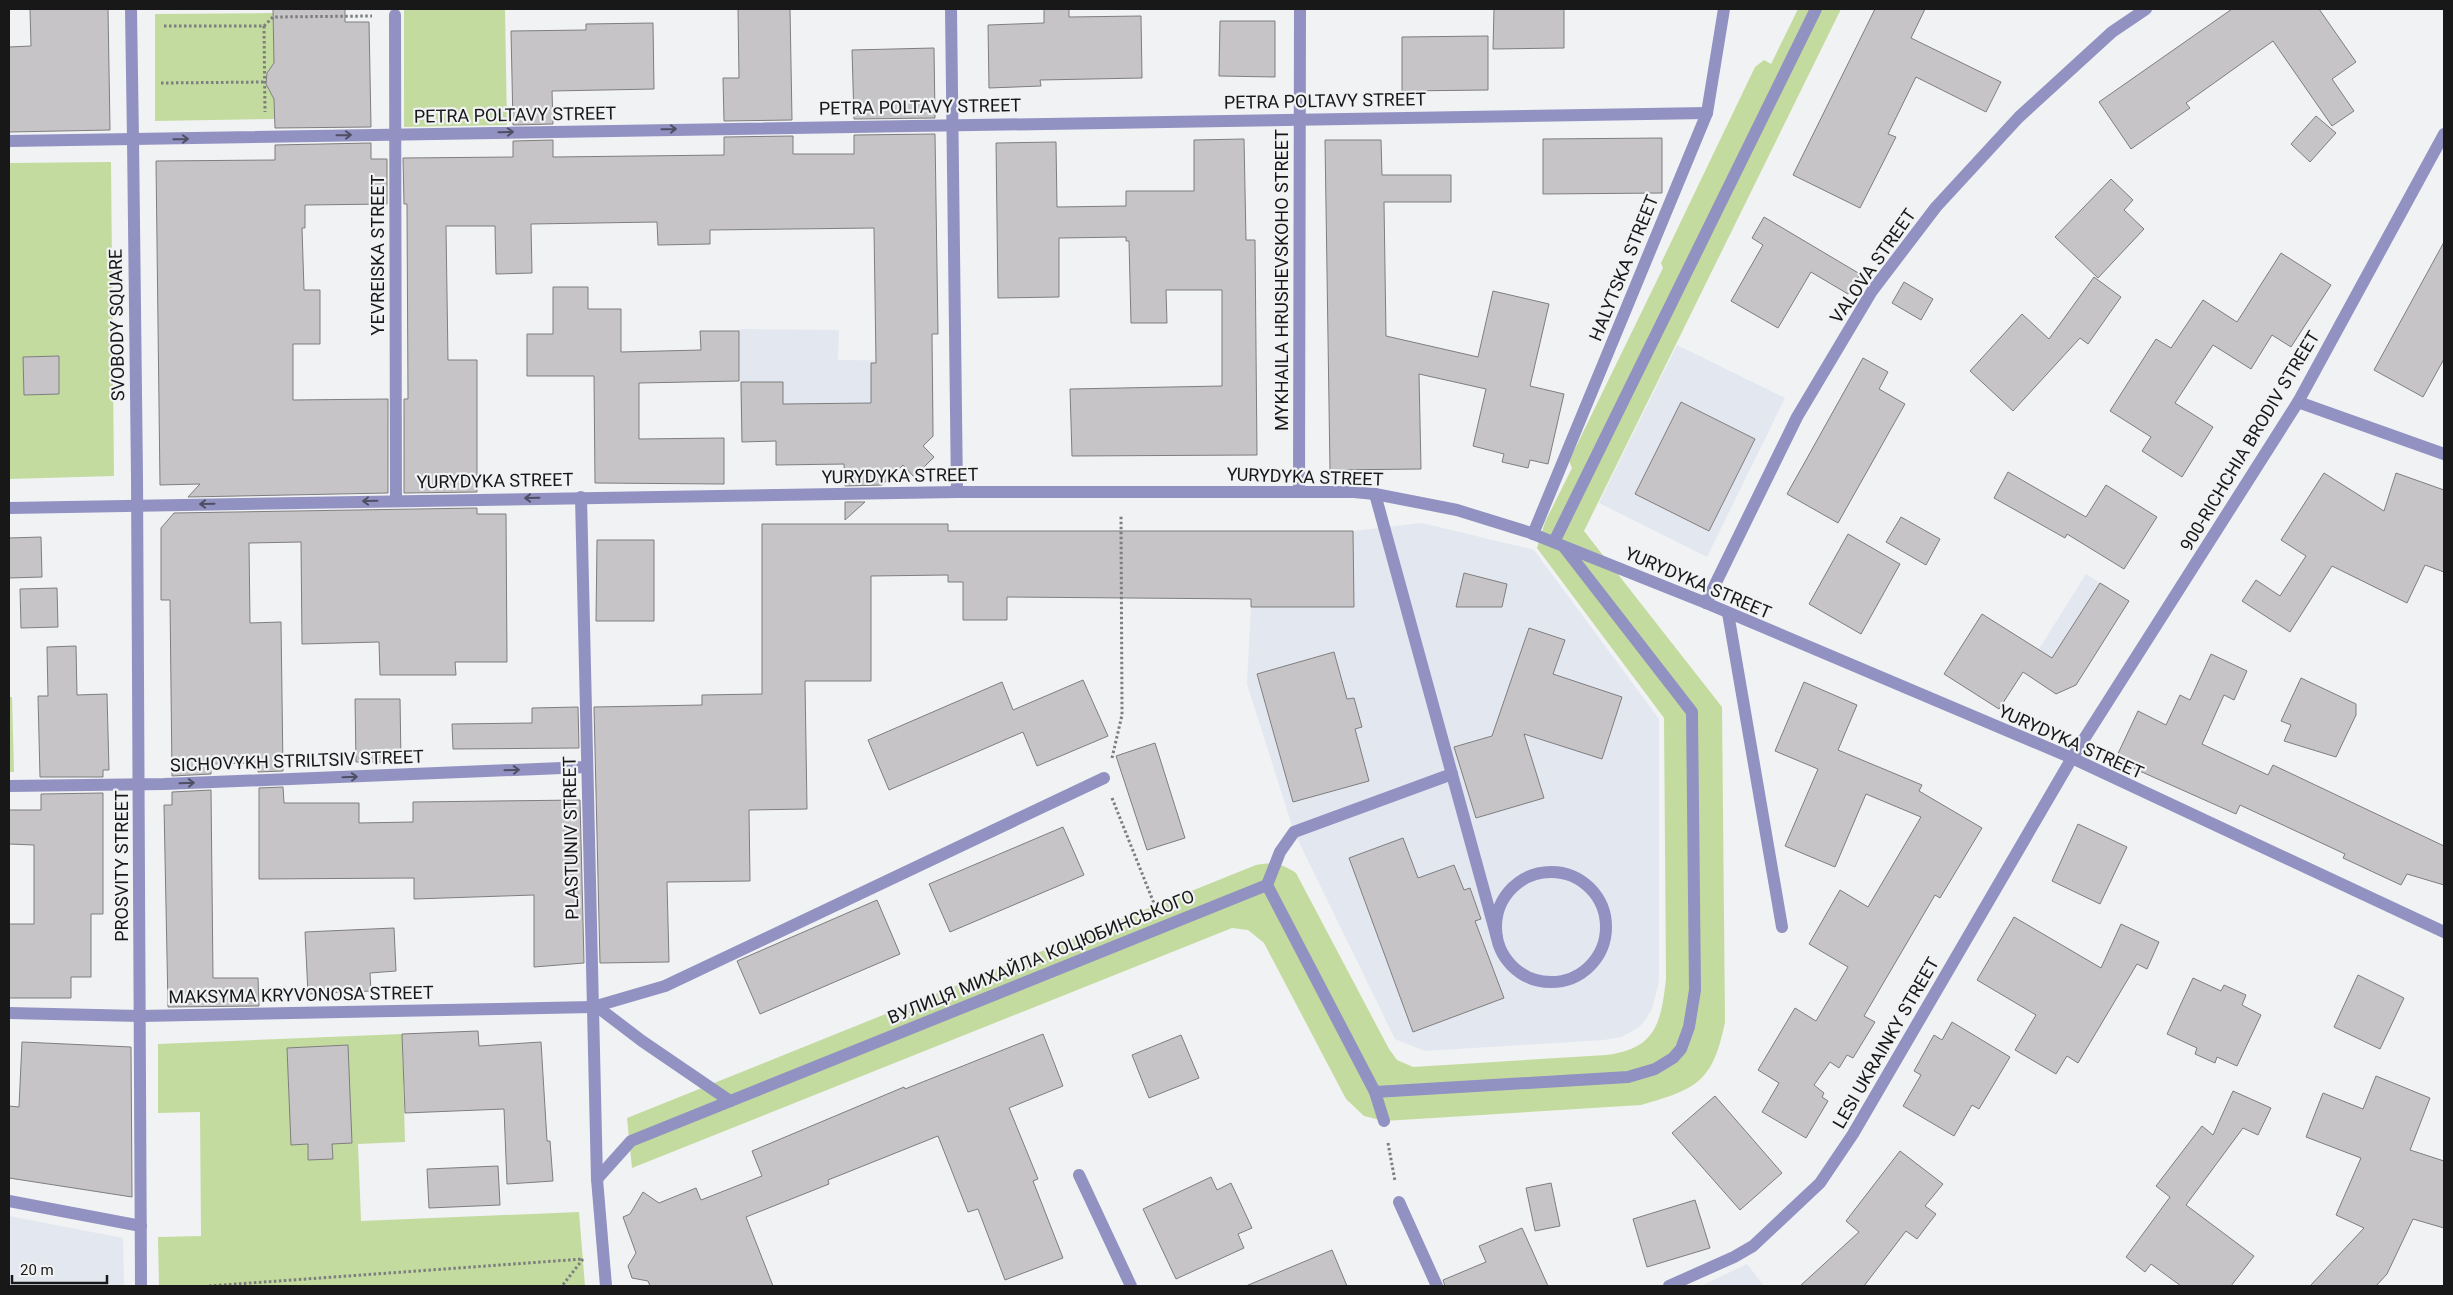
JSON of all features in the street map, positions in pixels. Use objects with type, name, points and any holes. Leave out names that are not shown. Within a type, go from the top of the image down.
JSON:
[{"type":"street","name":"SVOBODY SQUARE","points":[[131,9],[137,505]]},
{"type":"street","points":[[951,9],[957,492]]},
{"type":"street","name":"MYKHAILA HRUSHEVSKOHO STREET","points":[[1299,492],[1300,9]]},
{"type":"street","name":"HALYTSKA STREET","points":[[1534,534],[1707,113],[1724,9]]},
{"type":"street","points":[[1375,1092],[1628,1077],[1663,1065],[1681,1049],[1686,1038],[1695,990],[1692,712],[1559,545],[1816,9]]},
{"type":"street","name":"VALOVA STREET","points":[[1706,603],[1797,417],[1872,292],[1936,207],[2019,117],[2112,32],[2146,9]]},
{"type":"street","name":"YEVREISKA STREET","points":[[395,12],[396,500]]},
{"type":"street","name":"PETRA POLTAVY STREET","points":[[133,140],[953,124],[1707,113]]},
{"type":"street","name":"900-RICHCHIA BRODIV STREET","points":[[2072,758],[2298,402],[2444,134]]},
{"type":"street","points":[[9,141],[133,140]]},
{"type":"street","points":[[2298,402],[2444,454]]},
{"type":"street","name":"YURYDYKA STREET","points":[[137,505],[957,492],[1299,492],[1375,494],[1457,510],[1534,534],[1706,603],[2072,758],[2444,932]]},
{"type":"street","points":[[1375,494],[1497,938],[1504,956],[1516,970],[1532,979],[1551,983],[1570,979],[1586,970],[1599,956],[1606,938],[1607,920],[1602,903],[1592,888],[1577,877],[1560,872],[1542,871],[1526,877],[1511,888],[1501,902],[1496,920],[1497,938]]},
{"type":"street","name":"PLASTUNIV STREET","points":[[581,497],[597,1179],[606,1286]]},
{"type":"street","points":[[9,508],[137,505]]},
{"type":"street","name":"PROSVITY STREET","points":[[137,505],[141,1286]]},
{"type":"street","points":[[1728,613],[1782,928]]},
{"type":"street","name":"LESI UKRAINKY STREET","points":[[1669,1286],[1734,1257],[1753,1246],[1820,1183],[1854,1134],[2072,758]]},
{"type":"street","name":"SICHOVYKH STRILTSIV STREET","points":[[9,786],[139,785],[587,767]]},
{"type":"street","points":[[1384,1121],[1375,1092],[1267,885],[1280,852],[1294,832],[1452,774]]},
{"type":"street","name":"MAKSYMA KRYVONOSA STREET","points":[[9,1013],[140,1016],[593,1007],[665,986],[1104,778]]},
{"type":"street","name":"ВУЛИЦЯ МИХАЙЛА КОЦЮБИНСЬКОГО","points":[[597,1179],[631,1141],[1267,885]]},
{"type":"street","points":[[593,1007],[600,1009],[642,1041],[730,1101]]},
{"type":"street","points":[[1079,1174],[1131,1286]]},
{"type":"street","points":[[9,1201],[141,1226]]},
{"type":"street","points":[[1399,1202],[1437,1286]]},
{"type":"path","points":[[164,26],[264,26],[273,17],[395,12]]},
{"type":"path","points":[[264,26],[265,112]]},
{"type":"path","points":[[161,83],[265,82]]},
{"type":"path","points":[[1121,492],[1122,715],[1111,765],[1104,778],[1164,927]]},
{"type":"path","points":[[1384,1121],[1399,1202]]},
{"type":"path","points":[[209,1286],[583,1259],[562,1286]]},
{"type":"shaded area","points":[[739,329],[839,330],[838,360],[933,361],[934,437],[924,446],[935,458],[914,478],[903,466],[891,477],[844,478],[844,465],[776,465],[776,441],[741,442]]},
{"type":"shaded area","points":[[1677,345],[1785,398],[1707,557],[1599,503]]},
{"type":"shaded area","points":[[1422,523],[1534,550],[1659,719],[1659,981],[1652,1009],[1646,1019],[1638,1028],[1621,1037],[1604,1040],[1425,1051],[1395,1039],[1294,832],[1247,684],[1251,607],[1354,607],[1353,531]]},
{"type":"shaded area","points":[[2086,574],[2129,601],[2076,685],[2056,694],[2024,673]]},
{"type":"shaded area","points":[[9,1216],[123,1238],[124,1286],[9,1286]]},
{"type":"shaded area","points":[[1747,1264],[1764,1286],[1701,1286]]},
{"type":"green space","points":[[404,9],[505,9],[507,125],[404,127]]},
{"type":"green space","points":[[1798,9],[1841,9],[1584,531],[1722,707],[1725,1022],[1715,1058],[1700,1080],[1676,1094],[1641,1105],[1384,1121],[1364,1116],[1346,1099],[1264,943],[1248,930],[1232,928],[632,1168],[627,1118],[1262,864],[1281,865],[1296,873],[1389,1049],[1397,1060],[1413,1067],[1606,1055],[1623,1052],[1636,1047],[1646,1040],[1653,1031],[1662,1009],[1666,979],[1664,718],[1537,548],[1545,522],[1572,468],[1569,461],[1663,268],[1661,263],[1755,67],[1764,60],[1771,64]]},
{"type":"green space","points":[[273,13],[274,63],[267,73],[266,84],[274,98],[274,119],[155,121],[155,14]]},
{"type":"green space","points":[[111,162],[114,476],[9,479],[9,163]]},
{"type":"green space","points":[[9,697],[12,697],[14,772],[9,772]]},
{"type":"green space","points":[[402,1034],[405,1142],[358,1144],[361,1221],[579,1212],[585,1286],[159,1286],[158,1237],[201,1236],[200,1112],[158,1113],[158,1044]]},
{"type":"building","points":[[30,9],[108,9],[110,130],[9,132],[9,47],[31,46]]},
{"type":"building","points":[[273,9],[345,9],[345,22],[369,22],[371,127],[275,128],[274,99],[266,84],[267,73],[274,63]]},
{"type":"building","points":[[738,9],[790,9],[792,120],[724,121],[723,78],[739,78]]},
{"type":"building","points":[[1044,9],[1069,9],[1069,17],[1141,16],[1142,78],[1040,80],[1041,86],[989,88],[988,25],[1044,23]]},
{"type":"building","points":[[1494,9],[1564,9],[1564,48],[1493,49]]},
{"type":"building","points":[[1875,9],[1925,9],[1911,38],[2001,82],[1986,112],[1916,77],[1888,134],[1896,137],[1860,208],[1793,175]]},
{"type":"building","points":[[2232,9],[2319,9],[2356,62],[2332,79],[2354,111],[2332,126],[2273,41],[2186,103],[2190,108],[2131,149],[2099,102]]},
{"type":"building","points":[[1220,21],[1275,21],[1275,77],[1219,76]]},
{"type":"building","points":[[653,23],[654,89],[552,91],[553,124],[513,125],[511,31],[586,30],[586,24]]},
{"type":"building","points":[[1488,36],[1488,90],[1402,91],[1402,37]]},
{"type":"building","points":[[934,48],[935,118],[854,119],[852,50]]},
{"type":"building","points":[[2316,116],[2336,133],[2310,162],[2291,144]]},
{"type":"building","points":[[935,134],[938,334],[932,334],[933,436],[923,446],[934,457],[914,477],[903,465],[882,485],[845,486],[844,464],[776,465],[776,441],[742,442],[741,382],[783,382],[783,404],[871,403],[871,363],[876,363],[874,228],[710,230],[710,244],[658,245],[657,222],[531,224],[532,273],[496,274],[495,226],[446,226],[448,360],[477,360],[477,492],[404,493],[404,399],[408,399],[407,204],[404,204],[403,158],[513,157],[513,141],[553,140],[553,157],[724,155],[724,137],[793,136],[793,154],[854,154],[854,135]]},
{"type":"building","points":[[1662,138],[1662,193],[1543,194],[1543,139]]},
{"type":"building","points":[[1244,139],[1246,240],[1255,240],[1257,455],[1072,456],[1070,389],[1222,386],[1222,290],[1166,290],[1167,323],[1131,323],[1129,241],[1126,241],[1126,237],[1059,238],[1059,297],[998,298],[996,143],[1056,142],[1057,207],[1126,206],[1126,191],[1194,191],[1194,140]]},
{"type":"building","points":[[1325,140],[1381,140],[1382,175],[1451,175],[1451,202],[1384,202],[1386,336],[1478,357],[1493,291],[1549,304],[1530,386],[1564,394],[1548,464],[1530,460],[1528,468],[1502,462],[1504,454],[1473,446],[1486,389],[1419,374],[1421,469],[1330,470]]},
{"type":"building","points":[[371,143],[371,159],[387,159],[387,204],[305,205],[305,228],[302,228],[304,290],[320,290],[320,344],[293,344],[293,400],[388,399],[388,493],[188,497],[200,484],[160,485],[156,161],[275,160],[275,145]]},
{"type":"building","points":[[2111,179],[2133,200],[2124,210],[2144,229],[2098,278],[2055,237]]},
{"type":"building","points":[[1764,217],[1860,274],[1848,294],[1811,272],[1778,328],[1731,301],[1763,245],[1752,238]]},
{"type":"building","points":[[2444,242],[2444,359],[2423,397],[2374,370]]},
{"type":"building","points":[[2281,253],[2331,285],[2291,347],[2272,335],[2251,369],[2213,345],[2175,403],[2213,427],[2182,477],[2142,451],[2151,437],[2110,411],[2156,339],[2171,348],[2203,300],[2237,322]]},
{"type":"building","points":[[2094,277],[2121,297],[2088,344],[2080,338],[2013,411],[1970,371],[2022,314],[2049,339]]},
{"type":"building","points":[[1904,282],[1933,299],[1921,320],[1892,303]]},
{"type":"building","points":[[553,287],[588,287],[588,309],[621,309],[621,352],[701,350],[700,331],[739,331],[739,381],[639,383],[639,439],[724,438],[724,484],[595,483],[594,376],[527,376],[527,334],[553,334]]},
{"type":"building","points":[[59,356],[59,394],[24,395],[23,357]]},
{"type":"building","points":[[1863,358],[1888,372],[1879,389],[1905,404],[1838,523],[1787,494]]},
{"type":"building","points":[[1681,402],[1755,439],[1709,531],[1635,494]]},
{"type":"building","points":[[2008,472],[2086,517],[2106,485],[2157,517],[2124,569],[2067,534],[2065,538],[1994,498]]},
{"type":"building","points":[[2324,473],[2384,511],[2396,473],[2444,490],[2444,572],[2425,565],[2407,603],[2332,566],[2290,632],[2242,601],[2256,580],[2280,596],[2306,556],[2281,540]]},
{"type":"building","points":[[845,502],[865,502],[845,520]]},
{"type":"building","points":[[477,508],[477,514],[506,514],[507,662],[455,662],[456,675],[380,675],[379,642],[302,644],[301,542],[249,543],[250,623],[281,622],[283,771],[258,772],[258,763],[211,764],[211,774],[172,776],[170,600],[161,600],[161,528],[174,513]]},
{"type":"building","points":[[1901,517],[1940,539],[1926,565],[1886,542]]},
{"type":"building","points":[[762,524],[948,524],[948,531],[1353,531],[1354,607],[1251,607],[1251,599],[1007,597],[1007,620],[963,620],[963,582],[948,582],[948,575],[871,576],[871,681],[805,681],[807,809],[749,810],[750,881],[667,882],[669,962],[600,963],[594,707],[702,705],[702,695],[762,694]]},
{"type":"building","points":[[1848,534],[1900,564],[1861,634],[1809,604]]},
{"type":"building","points":[[41,537],[42,577],[9,578],[9,538]]},
{"type":"building","points":[[597,540],[654,540],[654,621],[596,621]]},
{"type":"building","points":[[1464,573],[1507,584],[1502,607],[1456,607]]},
{"type":"building","points":[[2100,583],[2129,601],[2076,685],[2056,694],[2023,672],[1999,709],[1944,674],[1982,614],[2052,658]]},
{"type":"building","points":[[57,588],[58,627],[21,628],[20,589]]},
{"type":"building","points":[[1529,628],[1565,640],[1553,674],[1622,697],[1602,759],[1524,734],[1544,798],[1476,818],[1454,747],[1492,736]]},
{"type":"building","points":[[76,646],[77,695],[107,694],[109,770],[103,770],[103,777],[40,777],[38,696],[48,696],[47,647]]},
{"type":"building","points":[[1334,652],[1347,699],[1354,698],[1362,727],[1355,729],[1369,781],[1293,802],[1257,674]]},
{"type":"building","points":[[2211,654],[2247,671],[2234,700],[2224,695],[2202,744],[2268,775],[2273,765],[2444,846],[2444,885],[2407,874],[2401,885],[2343,858],[2345,854],[2240,805],[2236,814],[2115,760],[2138,711],[2166,725],[2180,695],[2190,700]]},
{"type":"building","points":[[2301,678],[2356,704],[2356,715],[2336,757],[2284,741],[2291,725],[2281,721]]},
{"type":"building","points":[[1083,680],[1108,736],[1037,766],[1023,732],[889,790],[868,740],[1002,682],[1013,710]]},
{"type":"building","points":[[1804,682],[1857,705],[1838,750],[1922,785],[1919,791],[1982,828],[1940,898],[1935,895],[1864,1016],[1875,1022],[1853,1058],[1847,1055],[1839,1068],[1830,1062],[1814,1085],[1824,1093],[1822,1097],[1828,1101],[1806,1138],[1762,1112],[1779,1083],[1758,1070],[1795,1008],[1816,1021],[1848,967],[1809,944],[1840,890],[1868,907],[1921,817],[1866,794],[1835,867],[1785,846],[1818,769],[1775,751]]},
{"type":"building","points":[[355,699],[400,699],[401,762],[356,762]]},
{"type":"building","points":[[578,707],[579,748],[453,749],[452,724],[532,723],[532,708]]},
{"type":"building","points":[[1155,743],[1185,838],[1147,850],[1116,756]]},
{"type":"building","points":[[283,787],[284,803],[359,803],[359,823],[413,822],[413,802],[580,800],[584,963],[534,967],[534,895],[414,899],[414,878],[259,879],[259,788]]},
{"type":"building","points":[[211,790],[213,978],[258,978],[259,1006],[168,1007],[164,805],[172,805],[172,792]]},
{"type":"building","points":[[103,793],[103,914],[91,914],[91,977],[71,977],[71,998],[9,998],[9,924],[34,924],[34,845],[9,844],[9,810],[41,810],[41,794]]},
{"type":"building","points":[[2078,824],[2127,847],[2100,904],[2052,881]]},
{"type":"building","points":[[1063,827],[1084,875],[950,932],[929,884]]},
{"type":"building","points":[[1403,838],[1418,878],[1454,865],[1464,890],[1470,888],[1481,919],[1475,921],[1504,998],[1413,1032],[1349,858]]},
{"type":"building","points":[[877,900],[900,954],[760,1014],[737,961]]},
{"type":"building","points":[[2014,917],[2101,968],[2121,924],[2159,942],[2147,969],[2137,964],[2078,1063],[2067,1056],[2056,1074],[2015,1050],[2036,1015],[1977,980]]},
{"type":"building","points":[[394,928],[396,971],[370,973],[371,991],[308,994],[305,932]]},
{"type":"building","points":[[2358,975],[2404,998],[2380,1049],[2334,1027]]},
{"type":"building","points":[[2193,978],[2221,991],[2224,985],[2246,995],[2242,1005],[2261,1015],[2237,1066],[2217,1057],[2215,1063],[2195,1054],[2197,1048],[2167,1034]]},
{"type":"building","points":[[1952,1022],[2010,1057],[1979,1109],[1972,1105],[1954,1136],[1903,1106],[1921,1075],[1914,1071],[1934,1035],[1942,1040]]},
{"type":"building","points":[[478,1031],[479,1046],[541,1042],[547,1141],[550,1141],[553,1181],[507,1184],[504,1109],[405,1113],[402,1034]]},
{"type":"building","points":[[1043,1034],[1063,1086],[1009,1108],[1038,1179],[1033,1181],[1063,1258],[1005,1280],[978,1209],[968,1212],[938,1136],[828,1180],[829,1184],[746,1217],[773,1286],[650,1286],[648,1281],[632,1278],[628,1266],[636,1253],[623,1217],[630,1214],[643,1192],[659,1203],[696,1188],[701,1200],[762,1176],[752,1151],[904,1087],[905,1089]]},
{"type":"building","points":[[1181,1035],[1199,1078],[1149,1098],[1132,1055]]},
{"type":"building","points":[[22,1042],[131,1047],[132,1197],[9,1178],[9,1106],[19,1107]]},
{"type":"building","points":[[348,1045],[352,1143],[332,1144],[333,1159],[308,1160],[308,1144],[291,1145],[287,1048]]},
{"type":"building","points":[[2376,1076],[2430,1098],[2410,1150],[2444,1161],[2444,1228],[2413,1219],[2387,1274],[2376,1286],[2310,1286],[2364,1228],[2336,1215],[2361,1158],[2306,1137],[2323,1093],[2363,1109]]},
{"type":"building","points":[[2233,1091],[2271,1108],[2258,1135],[2243,1128],[2186,1205],[2254,1256],[2231,1286],[2181,1286],[2151,1264],[2145,1272],[2126,1257],[2170,1197],[2156,1186],[2202,1126],[2213,1135]]},
{"type":"building","points":[[1715,1096],[1782,1173],[1740,1210],[1672,1133]]},
{"type":"building","points":[[1900,1151],[1943,1184],[1925,1206],[1936,1214],[1917,1239],[1906,1231],[1864,1286],[1800,1286],[1859,1232],[1846,1221]]},
{"type":"building","points":[[498,1166],[500,1205],[429,1208],[427,1169]]},
{"type":"building","points":[[1211,1177],[1217,1190],[1231,1183],[1252,1228],[1238,1234],[1244,1248],[1176,1279],[1143,1209]]},
{"type":"building","points":[[1551,1183],[1560,1226],[1535,1231],[1526,1188]]},
{"type":"building","points":[[1695,1200],[1710,1248],[1647,1267],[1633,1219]]},
{"type":"building","points":[[1522,1228],[1548,1286],[1445,1286],[1443,1280],[1486,1262],[1479,1246]]},
{"type":"building","points":[[1332,1250],[1347,1286],[1246,1286]]}]
